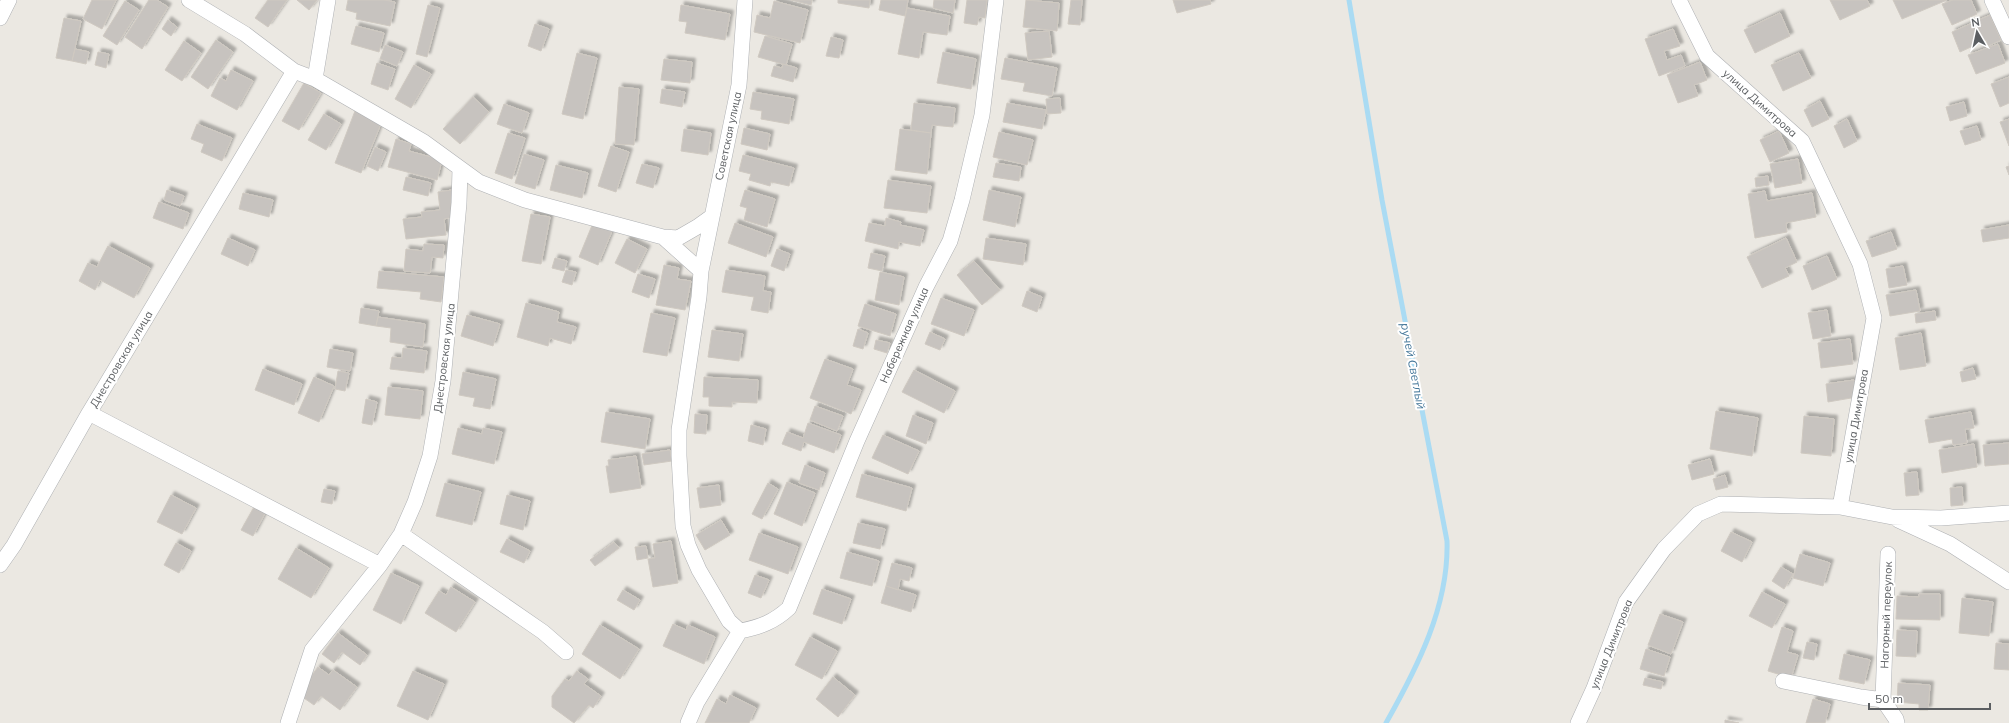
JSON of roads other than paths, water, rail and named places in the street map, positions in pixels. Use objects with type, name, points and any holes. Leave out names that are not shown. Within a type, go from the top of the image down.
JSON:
[{"type":"street","points":[[0,18],[9,0]]},
{"type":"street","points":[[189,0],[245,34],[294,71],[315,79],[424,142],[479,182],[504,193],[663,237],[678,238],[711,217]]},
{"type":"street","points":[[315,79],[328,0]]},
{"type":"street","name":"Советская улица","points":[[700,271],[739,85],[746,0]]},
{"type":"street","name":"Набережная улица","points":[[740,631],[764,626],[781,616],[789,608],[857,441],[926,287],[950,241],[962,200],[982,115],[996,0]]},
{"type":"street","name":"улица Димитрова","points":[[1578,723],[1594,688],[1626,602],[1664,549],[1698,514],[1721,504],[1840,507],[1874,318],[1860,264],[1802,141],[1707,56],[1679,0]]},
{"type":"street","points":[[1992,0],[2009,37]]},
{"type":"street","name":"Днестровская улица","points":[[0,565],[14,545],[89,413],[294,71]]},
{"type":"street","name":"Днестровская улица","points":[[288,723],[312,650],[380,565],[401,534],[415,502],[430,456],[443,381],[459,203],[460,169]]},
{"type":"street","points":[[663,237],[700,271],[699,297],[688,360],[679,430],[683,526],[688,545],[699,570],[729,621],[740,631],[697,702],[688,723]]},
{"type":"street","points":[[89,413],[380,565]]},
{"type":"street","points":[[1840,507],[1892,517],[1941,518],[2009,513]]},
{"type":"street","points":[[1892,517],[1950,544],[2009,582]]},
{"type":"street","points":[[401,534],[543,632],[566,652]]},
{"type":"street","name":"Нагорный переулок","points":[[1883,700],[1888,554]]},
{"type":"street","points":[[1783,681],[1860,697],[1883,700],[1896,719],[1897,723]]},
{"type":"waterway","name":"ручей Светлый","points":[[1349,0],[1382,200],[1447,541],[1443,589],[1437,613],[1429,636],[1409,680],[1386,723]]}]
